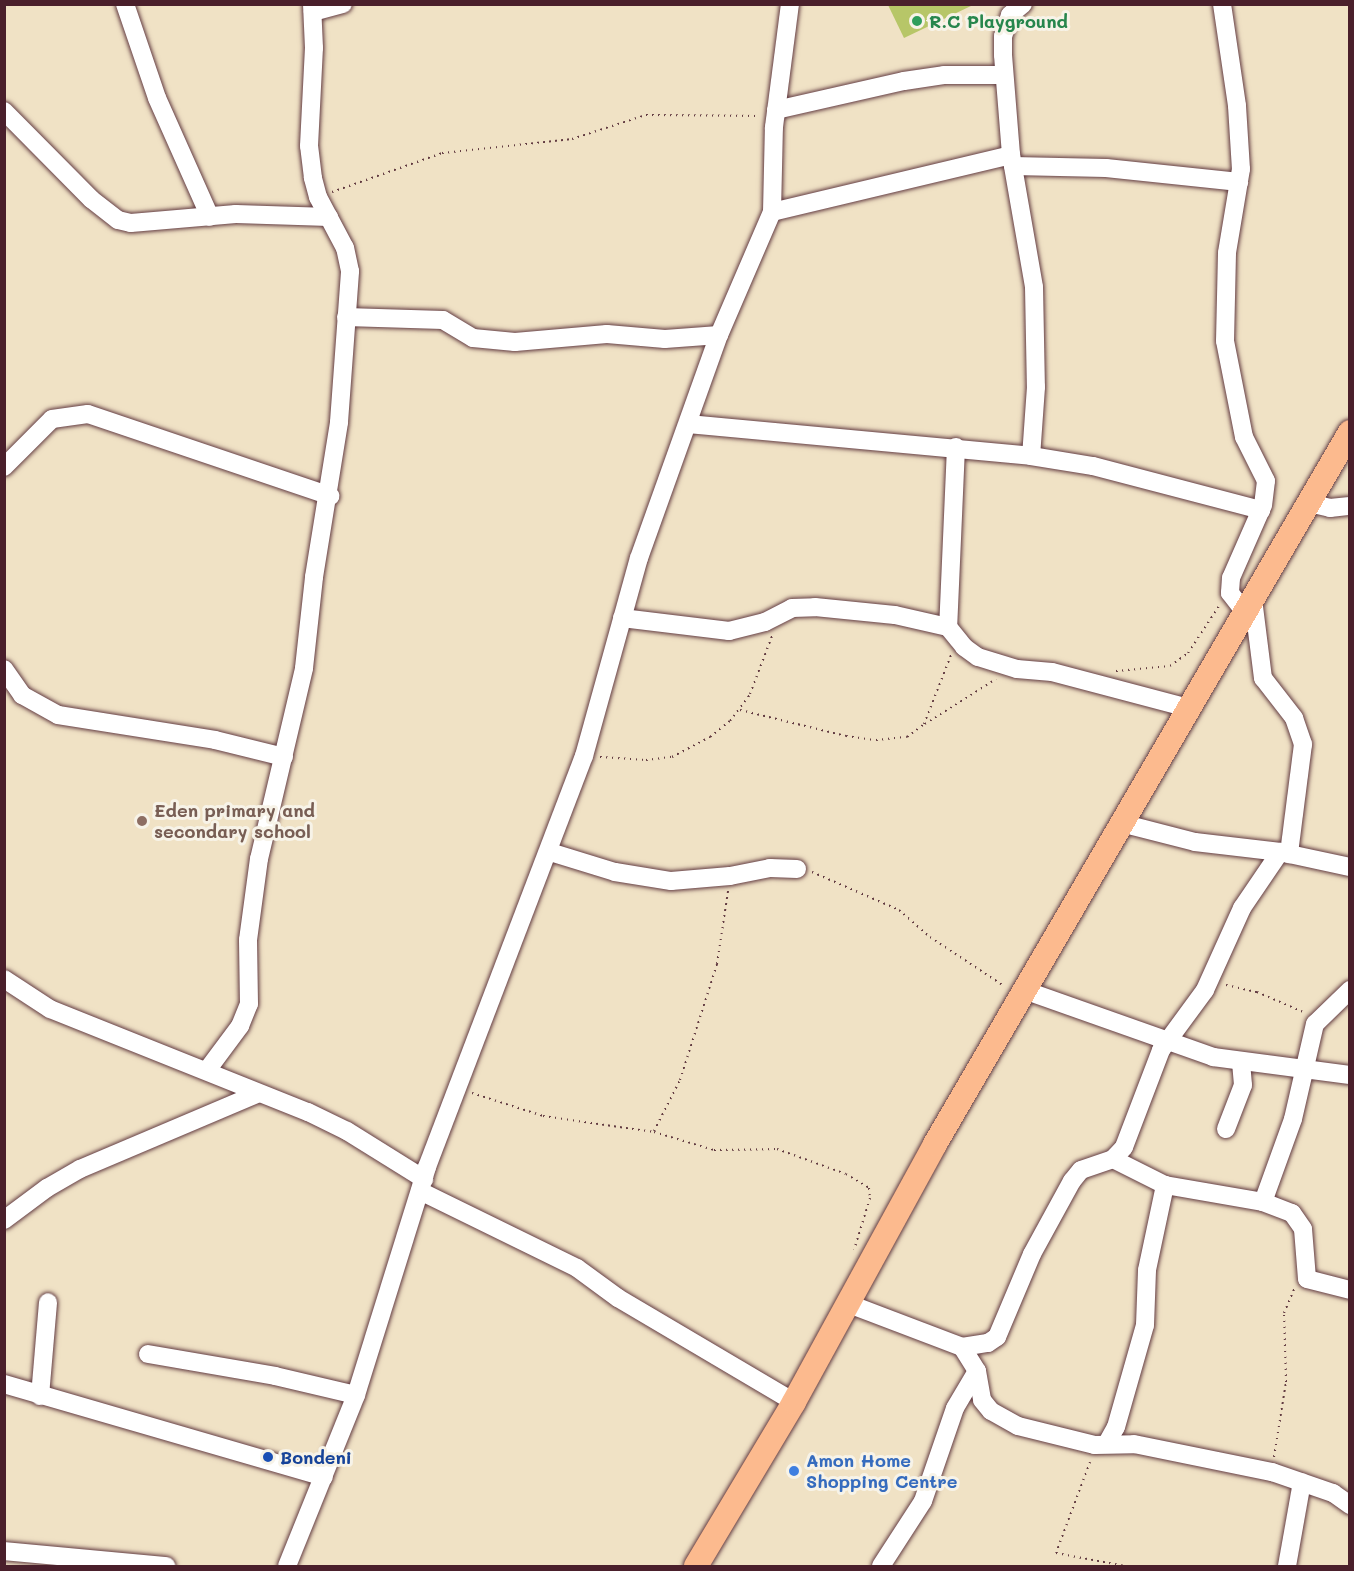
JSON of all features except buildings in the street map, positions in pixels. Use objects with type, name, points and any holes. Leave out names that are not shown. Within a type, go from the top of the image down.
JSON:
[{"type":"main road","points":[[696,1566],[794,1402],[1023,993],[1188,708],[1243,601],[1309,503],[1350,432]]},
{"type":"street","points":[[125,4],[157,98],[210,217]]},
{"type":"street","points":[[208,1069],[247,1013],[248,940],[256,879],[306,656],[314,577],[330,496],[350,271],[345,249],[318,198],[309,146],[312,8],[343,4]]},
{"type":"street","points":[[287,1566],[356,1395],[422,1185],[550,852],[584,756],[639,558],[719,335],[772,213],[776,113],[790,4]]},
{"type":"street","points":[[1023,4],[1010,15],[1003,36],[1004,75],[1012,161],[1034,287],[1036,387],[1031,456]]},
{"type":"street","points":[[849,1304],[962,1347],[988,1343],[997,1337],[1032,1254],[1072,1181],[1081,1170],[1113,1159],[1124,1147],[1139,1099],[1166,1043],[1209,981],[1242,908],[1285,853],[1303,744],[1294,718],[1263,678],[1243,601],[1237,559],[1261,510],[1266,481],[1244,437],[1225,341],[1227,253],[1239,182],[1239,129],[1222,4]]},
{"type":"street","points":[[776,113],[904,81],[944,75],[1004,75]]},
{"type":"street","points":[[4,111],[90,199],[118,220],[131,223],[210,217],[329,217]]},
{"type":"street","points":[[772,213],[1012,161],[1239,182]]},
{"type":"street","points":[[346,317],[443,321],[473,338],[515,342],[608,334],[665,339],[719,335]]},
{"type":"street","points":[[8,457],[52,419],[88,414],[330,496]]},
{"type":"street","points":[[688,424],[854,442],[956,447],[1031,456],[1093,466],[1261,510]]},
{"type":"street","points":[[952,633],[956,447]]},
{"type":"street","points":[[1309,503],[1330,508],[1350,506]]},
{"type":"street","points":[[622,618],[720,631],[753,626],[792,608],[815,607],[895,615],[952,633],[978,657],[1017,669],[1052,672],[1188,708]]},
{"type":"street","points":[[4,669],[22,695],[58,715],[215,740],[284,757]]},
{"type":"street","points":[[1121,823],[1195,842],[1285,853],[1350,867]]},
{"type":"street","points":[[550,852],[615,872],[671,881],[730,876],[770,868],[797,869]]},
{"type":"street","points":[[4,979],[50,1008],[208,1069],[257,1094],[308,1112],[347,1131],[422,1185],[577,1268],[618,1298],[794,1402]]},
{"type":"street","points":[[1263,1202],[1293,1119],[1317,1018],[1350,990]]},
{"type":"street","points":[[1023,993],[1166,1043],[1241,1063],[1350,1075]]},
{"type":"street","points":[[1226,1129],[1243,1085],[1241,1063]]},
{"type":"street","points":[[4,1220],[47,1188],[80,1169],[257,1094]]},
{"type":"street","points":[[1113,1159],[1165,1185],[1263,1202],[1299,1220],[1304,1273],[1315,1283],[1350,1290]]},
{"type":"street","points":[[1101,1444],[1116,1427],[1139,1350],[1147,1270],[1165,1185]]},
{"type":"street","points":[[40,1396],[48,1302]]},
{"type":"street","points":[[962,1347],[977,1371],[982,1400],[991,1411],[1018,1426],[1101,1444],[1134,1444],[1272,1472],[1333,1493],[1350,1504]]},
{"type":"street","points":[[148,1354],[275,1376],[356,1395]]},
{"type":"street","points":[[881,1566],[923,1501],[955,1408],[977,1371]]},
{"type":"street","points":[[4,1384],[324,1478]]},
{"type":"street","points":[[1287,1566],[1302,1482]]},
{"type":"street","points":[[4,1551],[166,1566]]},
{"type":"path","points":[[318,198],[442,153],[572,139],[646,115],[776,113]]},
{"type":"path","points":[[1111,671],[1170,666],[1188,653],[1207,621],[1243,601]]},
{"type":"path","points":[[584,756],[646,760],[672,757],[710,737],[740,710],[766,661],[776,616]]},
{"type":"path","points":[[924,724],[952,633]]},
{"type":"path","points":[[740,710],[876,740],[907,737],[924,724],[957,706],[984,685],[1017,669]]},
{"type":"path","points":[[797,869],[825,877],[899,910],[965,963],[1023,993]]},
{"type":"path","points":[[654,1132],[680,1080],[717,964],[730,876]]},
{"type":"path","points":[[1209,981],[1257,992],[1317,1018]]},
{"type":"path","points":[[458,1088],[543,1116],[654,1132],[714,1150],[777,1149],[858,1180],[868,1188],[870,1198],[851,1258]]},
{"type":"path","points":[[1272,1472],[1286,1382],[1284,1313],[1304,1273]]},
{"type":"path","points":[[1101,1444],[1070,1524],[1056,1553],[1125,1566]]},
{"type":"green space","name":"R.C Playground","points":[[888,5],[973,5],[904,38]]},
{"type":"place","name":"R.C Playground","points":[[917,21]]},
{"type":"place","name":"Eden primary and secondary school","points":[[142,821]]},
{"type":"place","name":"Bondeni","points":[[268,1457]]},
{"type":"place","name":"Amon Home Shopping Centre","points":[[794,1471]]}]
